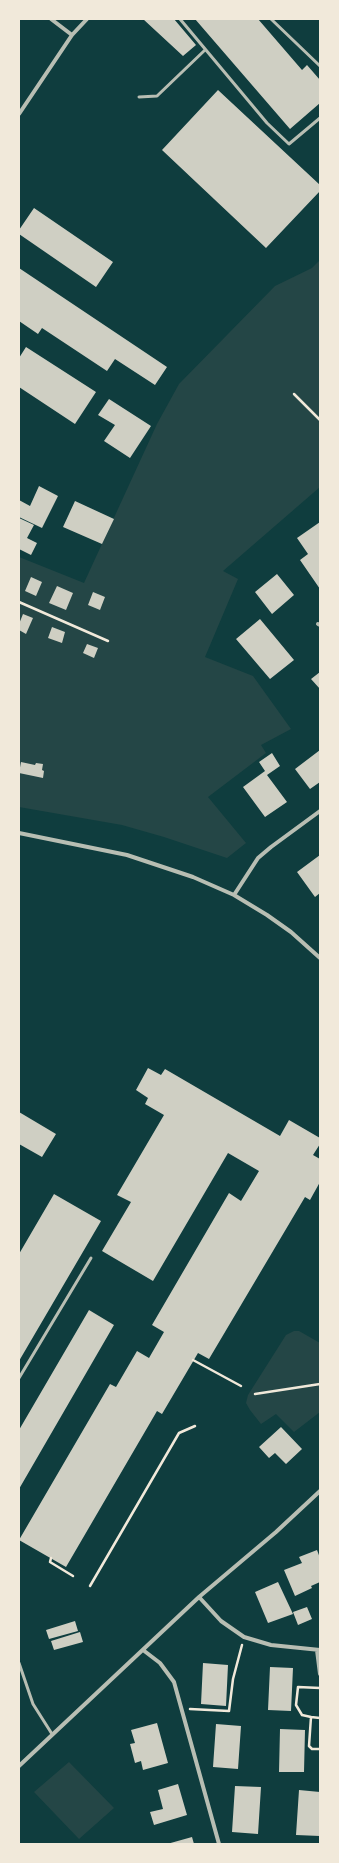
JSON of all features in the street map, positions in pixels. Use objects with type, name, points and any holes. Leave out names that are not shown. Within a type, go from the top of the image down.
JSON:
[{"type":"street","points":[[51,19],[72,35]]},
{"type":"street","points":[[19,114],[72,35],[87,19]]},
{"type":"street","points":[[234,895],[258,858],[320,811]]},
{"type":"street","points":[[19,834],[127,855],[193,877],[234,895],[267,915],[291,932],[320,958]]},
{"type":"street","points":[[19,1766],[199,1597],[276,1532],[320,1491]]},
{"type":"street","points":[[199,1597],[221,1621],[244,1637],[271,1646],[318,1650],[320,1674]]},
{"type":"street","points":[[143,1650],[160,1663],[174,1682],[219,1844]]},
{"type":"lane","points":[[180,19],[267,123],[289,144],[320,118]]},
{"type":"lane","points":[[272,19],[320,66]]},
{"type":"lane","points":[[139,96],[157,96],[205,50]]},
{"type":"lane","points":[[19,1378],[91,1258]]},
{"type":"lane","points":[[19,1663],[33,1704],[52,1734]]},
{"type":"path","points":[[294,394],[320,420]]},
{"type":"path","points":[[19,602],[108,641]]},
{"type":"path","points":[[194,1360],[241,1386]]},
{"type":"path","points":[[255,1394],[320,1384]]},
{"type":"path","points":[[90,1586],[179,1433],[195,1426]]},
{"type":"path","points":[[51,1558],[50,1562],[73,1576]]},
{"type":"path","points":[[182,1708],[229,1711],[233,1679],[244,1637]]},
{"type":"path","points":[[320,1688],[298,1687],[296,1705],[302,1715],[320,1718]]},
{"type":"path","points":[[311,1717],[309,1746],[320,1749]]},
{"type":"shaded area","points":[[320,260],[320,487],[223,571],[238,579],[205,657],[253,676],[291,729],[261,745],[266,753],[208,797],[246,843],[227,858],[122,825],[19,807],[19,557],[84,583],[157,424],[179,384],[275,286],[312,268]]},
{"type":"shaded area","points":[[294,1331],[299,1331],[320,1343],[320,1412],[294,1432],[276,1414],[261,1424],[246,1403],[248,1395],[286,1335]]},
{"type":"shaded area","points":[[69,1762],[114,1808],[79,1839],[34,1792]]},
{"type":"building","points":[[143,19],[174,19],[196,45],[183,56]]},
{"type":"building","points":[[195,19],[258,19],[302,70],[307,65],[320,80],[320,103],[290,129]]},
{"type":"building","points":[[218,90],[320,185],[320,191],[266,248],[162,150]]},
{"type":"building","points":[[34,208],[113,262],[96,287],[19,234],[19,230]]},
{"type":"building","points":[[19,268],[167,367],[155,385],[115,359],[107,371],[42,328],[38,334],[19,321]]},
{"type":"building","points":[[26,347],[96,392],[75,424],[19,387],[19,358]]},
{"type":"building","points":[[109,399],[151,426],[130,458],[104,441],[115,425],[98,415]]},
{"type":"building","points":[[39,486],[58,496],[42,528],[19,517],[19,500],[30,506]]},
{"type":"building","points":[[75,501],[114,519],[102,544],[63,527]]},
{"type":"building","points":[[19,518],[34,525],[27,538],[37,543],[31,555],[19,549]]},
{"type":"building","points":[[320,522],[320,589],[300,560],[308,554],[297,538]]},
{"type":"building","points":[[277,574],[294,595],[272,614],[255,592]]},
{"type":"building","points":[[31,577],[42,582],[36,596],[25,591]]},
{"type":"building","points":[[57,586],[73,593],[66,610],[49,603]]},
{"type":"building","points":[[93,592],[105,597],[100,610],[88,605]]},
{"type":"building","points":[[23,614],[33,618],[26,634],[19,630],[19,624]]},
{"type":"building","points":[[260,619],[294,660],[270,679],[236,639]]},
{"type":"building","points":[[52,627],[65,632],[62,643],[48,638]]},
{"type":"building","points":[[87,644],[98,648],[94,658],[83,653]]},
{"type":"building","points":[[320,672],[320,689],[311,679]]},
{"type":"building","points":[[320,750],[320,782],[310,789],[295,769]]},
{"type":"building","points":[[272,753],[280,766],[267,775],[287,802],[265,817],[243,787],[265,771],[259,762]]},
{"type":"building","points":[[21,762],[35,765],[36,763],[43,764],[43,778],[19,773]]},
{"type":"building","points":[[320,855],[320,893],[315,897],[297,872]]},
{"type":"building","points":[[148,1068],[161,1075],[165,1069],[280,1136],[289,1120],[320,1138],[320,1144],[313,1155],[320,1159],[320,1182],[310,1200],[305,1197],[209,1359],[198,1353],[162,1414],[157,1411],[66,1567],[19,1540],[110,1384],[116,1387],[137,1351],[149,1358],[164,1332],[152,1325],[229,1193],[241,1201],[259,1171],[228,1153],[153,1281],[102,1251],[131,1202],[117,1195],[164,1115],[145,1104],[148,1098],[136,1090]]},
{"type":"building","points":[[19,1112],[56,1134],[42,1157],[19,1144]]},
{"type":"building","points":[[54,1194],[101,1221],[19,1361],[19,1254]]},
{"type":"building","points":[[89,1310],[114,1325],[19,1489],[19,1430]]},
{"type":"building","points":[[281,1427],[302,1449],[286,1464],[275,1453],[269,1458],[259,1447]]},
{"type":"building","points":[[317,1550],[320,1558],[320,1582],[311,1586],[312,1588],[295,1596],[284,1570],[302,1563],[299,1557]]},
{"type":"building","points":[[278,1582],[293,1614],[268,1623],[255,1592]]},
{"type":"building","points":[[307,1607],[312,1619],[298,1625],[293,1612]]},
{"type":"building","points":[[75,1621],[78,1631],[49,1639],[46,1630]]},
{"type":"building","points":[[80,1632],[83,1642],[54,1650],[51,1641]]},
{"type":"building","points":[[203,1663],[228,1665],[226,1706],[201,1704]]},
{"type":"building","points":[[270,1667],[293,1668],[291,1711],[268,1710]]},
{"type":"building","points":[[157,1723],[168,1763],[143,1770],[141,1761],[135,1763],[130,1744],[135,1743],[131,1730]]},
{"type":"building","points":[[216,1724],[241,1726],[238,1769],[213,1767]]},
{"type":"building","points":[[280,1729],[305,1730],[304,1772],[279,1772]]},
{"type":"building","points":[[178,1784],[187,1815],[154,1825],[150,1812],[163,1809],[158,1790]]},
{"type":"building","points":[[235,1786],[261,1787],[258,1834],[232,1832]]},
{"type":"building","points":[[299,1790],[320,1792],[320,1836],[296,1835]]},
{"type":"building","points":[[192,1837],[194,1844],[167,1844]]}]
